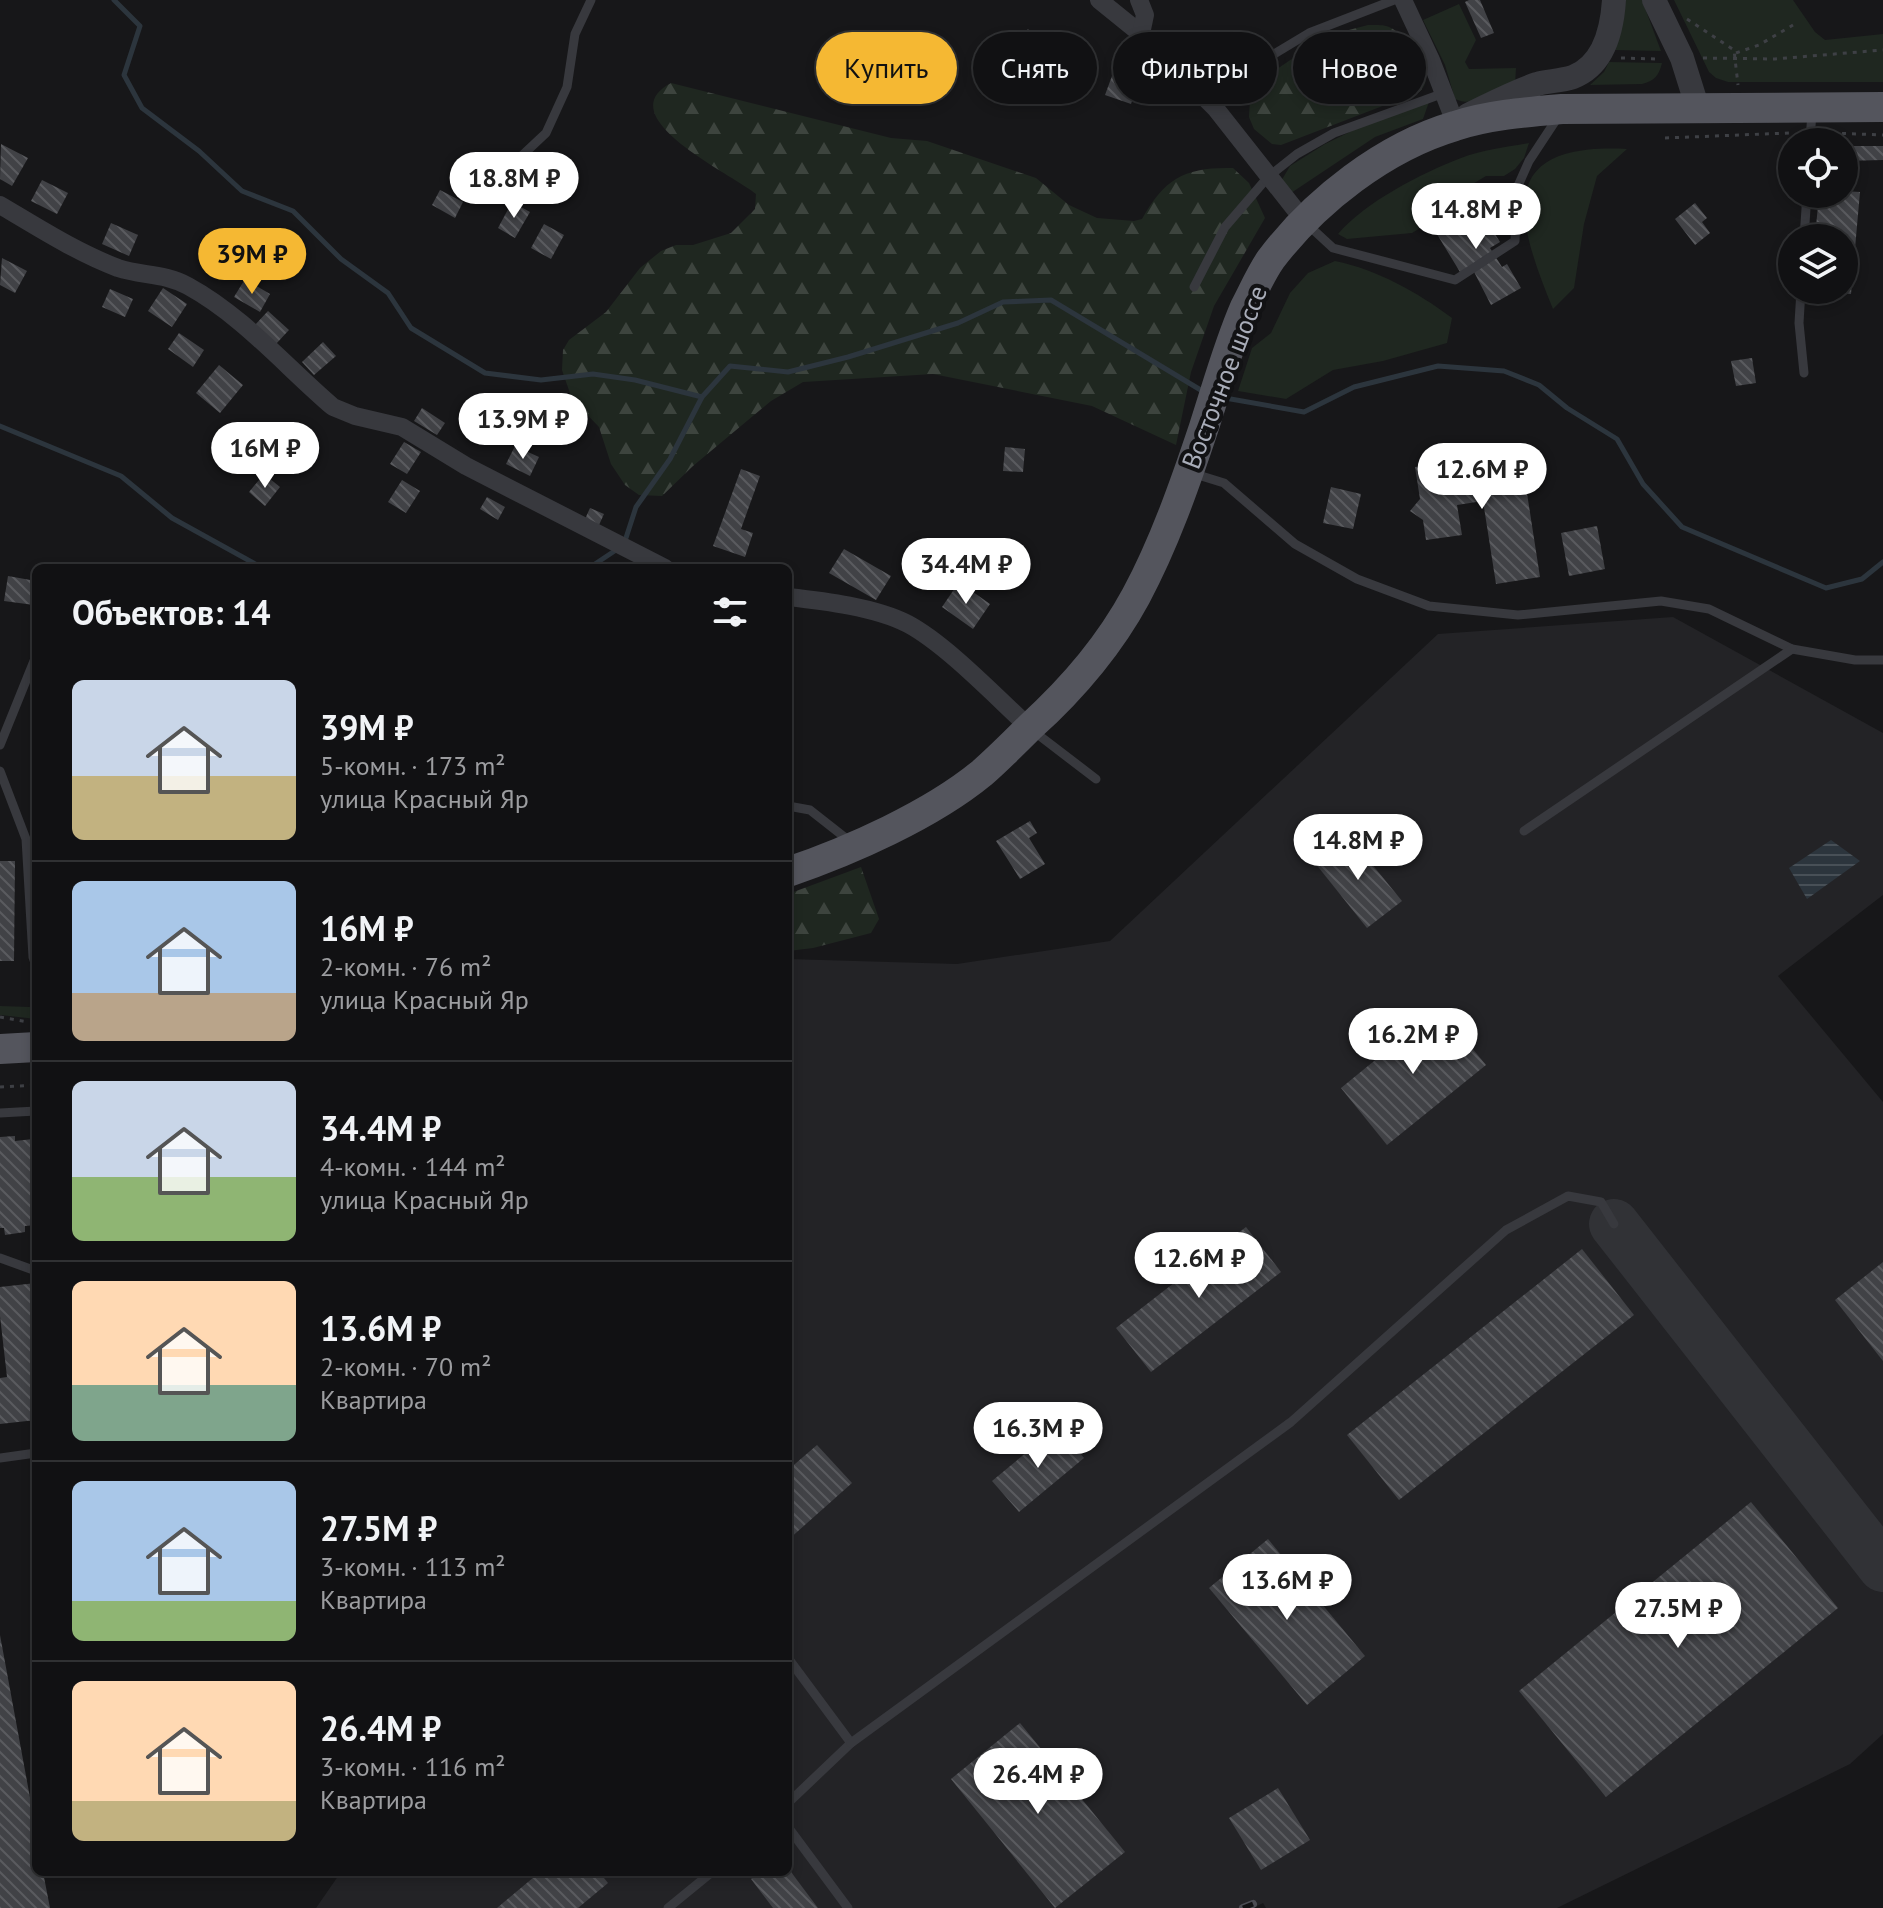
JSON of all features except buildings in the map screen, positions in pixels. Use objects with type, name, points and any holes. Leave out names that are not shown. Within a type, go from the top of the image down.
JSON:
[{"type":"main road","name":"Восточное шоссе","points":[[792,870],[895,826],[980,774],[1072,687],[1122,618],[1149,567],[1188,471],[1245,307],[1270,261],[1305,222],[1348,183],[1410,143],[1455,123],[1510,114],[1562,109],[1883,107]]},
{"type":"main road","points":[[0,1049],[32,1047]]},
{"type":"street","points":[[1099,0],[1139,32]]},
{"type":"street","points":[[1139,0],[1145,15],[1141,32]]},
{"type":"street","points":[[1403,0],[1455,123],[1518,91],[1570,78],[1589,69],[1600,57],[1609,34],[1614,0]]},
{"type":"street","points":[[1654,0],[1682,58],[1698,109]]},
{"type":"street","points":[[1211,104],[1305,222]]},
{"type":"street","points":[[0,205],[83,255],[123,270],[159,274],[185,284],[217,303],[333,407],[355,416],[402,427],[466,466],[656,564]]},
{"type":"street","points":[[792,598],[846,606],[907,624],[934,642],[1030,728]]},
{"type":"lane","points":[[495,181],[546,133],[567,87],[575,34],[591,0]]},
{"type":"lane","points":[[1216,109],[1264,60],[1298,39],[1394,0]]},
{"type":"lane","points":[[1194,287],[1225,227],[1268,177],[1297,154],[1334,133],[1444,93]]},
{"type":"lane","points":[[1811,128],[1813,108]]},
{"type":"lane","points":[[1305,222],[1333,248],[1455,280],[1515,241],[1517,188],[1529,161],[1562,109]]},
{"type":"lane","points":[[1800,304],[1804,373]]},
{"type":"lane","points":[[1188,471],[1224,483],[1295,544],[1357,579],[1429,606],[1518,615],[1661,601],[1709,609],[1792,649],[1855,660],[1883,660]]},
{"type":"lane","points":[[1524,831],[1792,649]]},
{"type":"lane","points":[[0,745],[32,666]]},
{"type":"lane","points":[[1030,728],[1096,779]]},
{"type":"lane","points":[[0,771],[26,839],[32,940]]},
{"type":"lane","points":[[792,807],[810,810],[855,845]]},
{"type":"lane","points":[[0,1113],[32,1111]]},
{"type":"lane","points":[[792,1799],[851,1743],[1291,1422],[1506,1230],[1568,1196],[1601,1202],[1614,1224]]},
{"type":"lane","points":[[0,1258],[32,1270]]},
{"type":"lane","points":[[0,1458],[32,1454]]},
{"type":"lane","points":[[792,1663],[851,1743]]},
{"type":"lane","points":[[792,1832],[848,1908]]},
{"type":"lane","points":[[668,1908],[707,1876]]},
{"type":"path","points":[[1677,13],[1736,55]]},
{"type":"path","points":[[1736,55],[1793,25]]},
{"type":"path","points":[[1697,58],[1736,55],[1775,59],[1883,50]]},
{"type":"path","points":[[1665,138],[1738,135],[1736,55]]},
{"type":"path","points":[[1610,58],[1661,59]]},
{"type":"path","points":[[0,1017],[32,1022]]},
{"type":"path","points":[[0,1087],[32,1085]]},
{"type":"shaded area","points":[[1673,617],[1883,733],[1883,895],[1778,976],[1883,1102],[1883,1734],[1850,1764],[1557,1908],[1266,1908],[1263,1903],[1253,1908],[316,1908],[338,1876],[792,1876],[792,959],[957,964],[1110,941],[1438,634]]},
{"type":"shaded area","points":[[1831,840],[1860,861],[1807,899],[1789,868]]},
{"type":"green space","points":[[1626,0],[1642,0],[1661,51],[1613,50]]},
{"type":"green space","points":[[1674,0],[1793,0],[1815,32],[1825,40],[1883,34],[1883,82],[1728,82],[1716,78],[1709,72]]},
{"type":"green space","points":[[1459,4],[1476,40],[1465,62],[1469,69],[1516,68],[1515,85],[1478,101],[1455,99],[1445,65],[1423,20]]},
{"type":"green space","points":[[1381,25],[1397,32],[1341,32]]},
{"type":"green space","points":[[1293,58],[1293,104],[1388,104],[1281,145],[1272,144],[1254,129],[1249,117],[1250,104],[1277,104],[1277,69]]},
{"type":"green space","points":[[1609,62],[1662,63],[1655,77],[1646,83],[1590,85],[1604,72]]},
{"type":"green space","points":[[671,83],[891,138],[927,141],[1036,178],[1069,205],[1097,218],[1142,219],[1159,194],[1178,178],[1202,170],[1233,168],[1249,183],[1265,218],[1214,306],[1191,372],[1176,445],[1092,406],[933,374],[803,382],[771,401],[662,496],[639,495],[625,485],[611,464],[599,427],[572,399],[562,370],[563,350],[569,340],[606,312],[640,268],[661,251],[731,233],[755,209],[756,194],[681,144],[664,128],[654,112],[655,97]]},
{"type":"green space","points":[[1429,102],[1423,119],[1375,137],[1291,193],[1277,188],[1290,166],[1325,144],[1366,124]]},
{"type":"green space","points":[[1529,143],[1524,158],[1515,169],[1504,176],[1486,176],[1461,191],[1460,204],[1412,233],[1347,239],[1338,234],[1378,200],[1429,172],[1477,153]]},
{"type":"green space","points":[[1627,149],[1597,176],[1584,224],[1574,288],[1553,309],[1530,244],[1525,216],[1526,192],[1536,172],[1554,158],[1584,150]]},
{"type":"green space","points":[[1335,261],[1396,283],[1452,318],[1447,343],[1383,361],[1333,370],[1286,399],[1238,391],[1252,348],[1271,333],[1290,293],[1308,273]]},
{"type":"green space","points":[[861,867],[879,919],[871,933],[792,951],[792,893]]},
{"type":"green space","points":[[32,1005],[32,1019],[0,1015],[0,1006]]},
{"type":"waterway","points":[[114,0],[140,26],[124,75],[142,108],[199,151],[242,191],[293,211],[341,259],[388,293],[411,328],[485,373],[541,380],[593,374],[635,380],[702,397],[730,366],[788,372],[958,323],[1003,302],[1051,300],[1204,392]]},
{"type":"waterway","points":[[1225,398],[1304,412],[1354,387],[1438,366],[1504,371],[1539,385],[1567,408],[1617,439],[1643,484],[1682,527],[1826,588],[1862,579],[1883,562]]},
{"type":"waterway","points":[[625,541],[636,507],[670,459],[702,397]]},
{"type":"waterway","points":[[0,426],[121,476],[172,518],[255,564]]},
{"type":"waterway","points":[[595,564],[619,548]]},
{"type":"taxiway","points":[[1614,1224],[1883,1567]]},
{"type":"railway","points":[[1243,1908],[1253,1904]]}]
